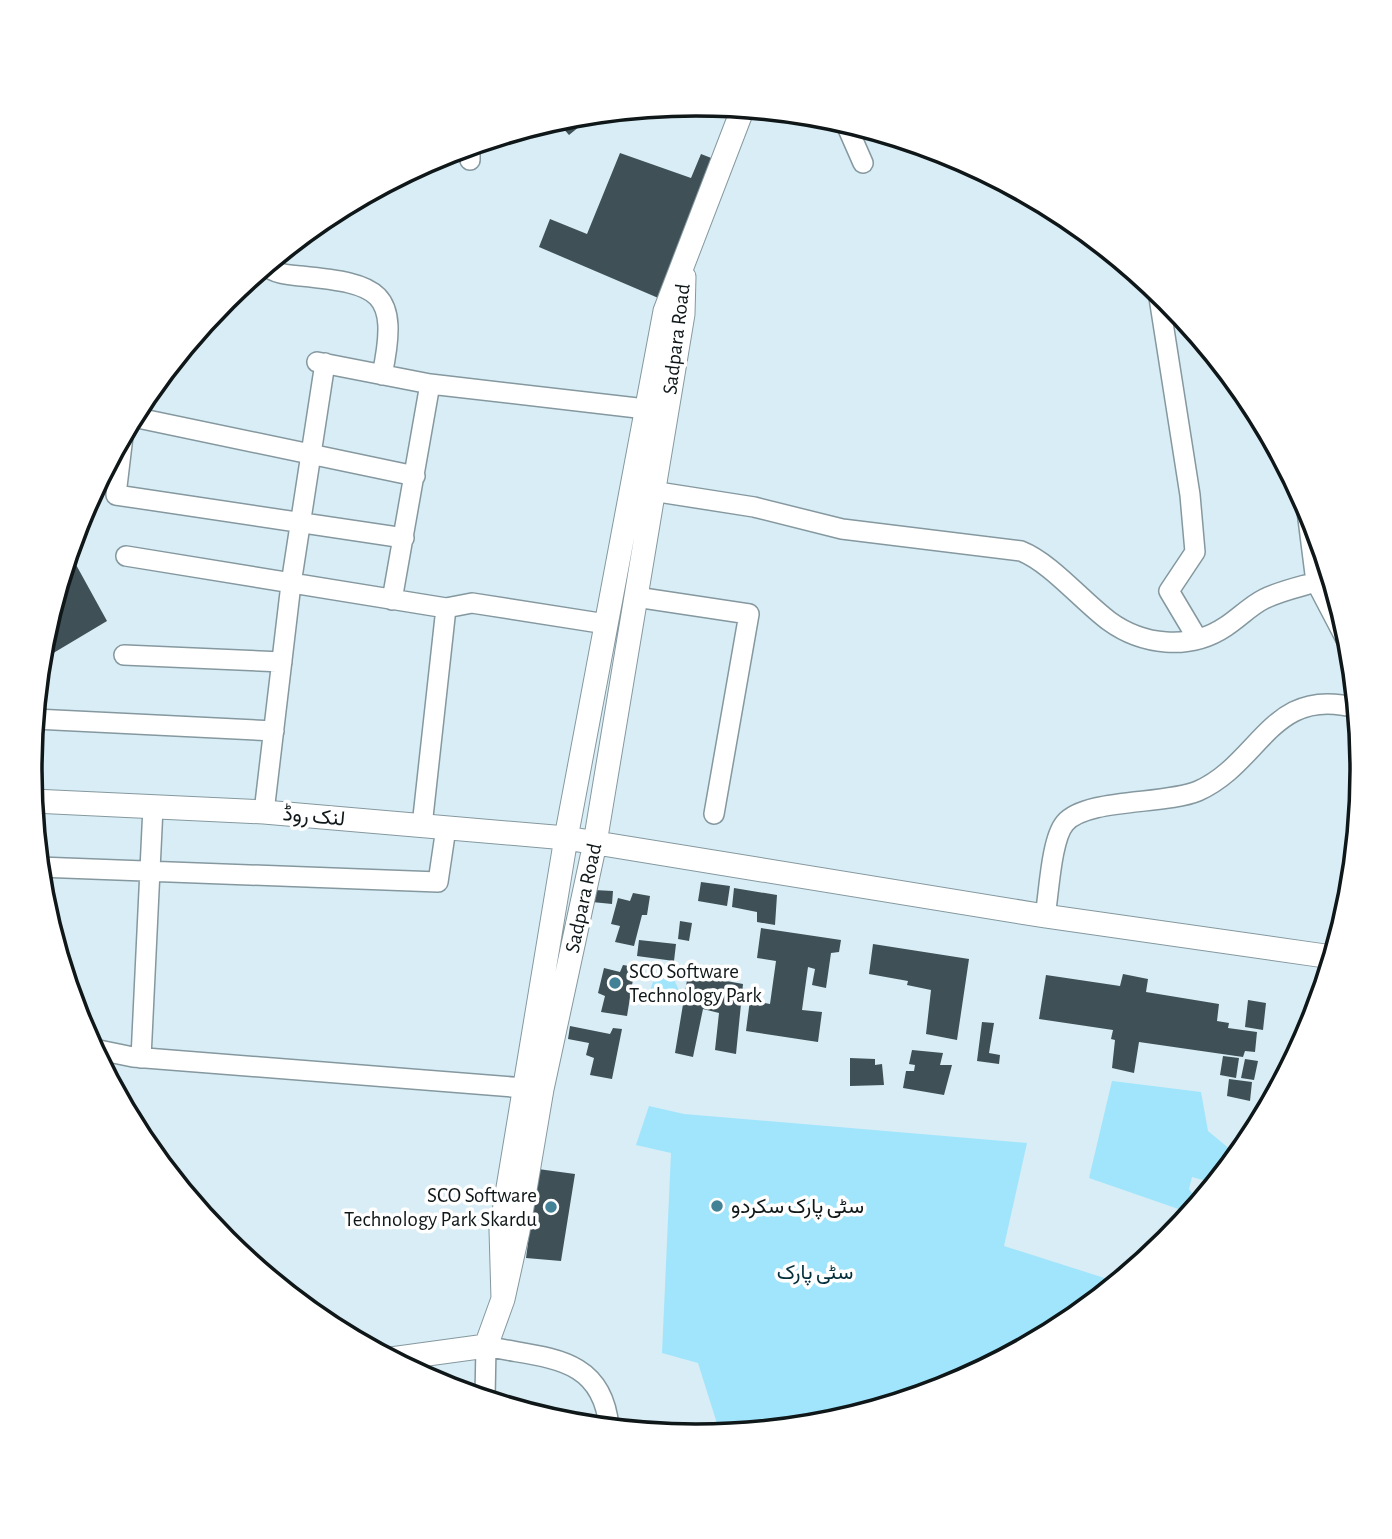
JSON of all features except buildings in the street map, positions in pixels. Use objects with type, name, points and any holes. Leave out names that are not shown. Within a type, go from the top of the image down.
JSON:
[{"type":"main road","points":[[685,256],[739,117]]},
{"type":"main road","name":"Sadpara Road","points":[[503,1299],[518,1231],[542,1089],[595,843],[636,597],[646,409],[665,311],[685,256]]},
{"type":"main road","name":"Sadpara Road","points":[[503,1299],[501,1230],[565,838],[606,624],[643,489],[683,314],[685,256]]},
{"type":"main road","name":"لنک روڈ","points":[[43,801],[264,812],[565,838],[1045,916],[1323,956]]},
{"type":"main road","points":[[408,1357],[486,1346],[503,1299]]},
{"type":"street","points":[[850,134],[863,163]]},
{"type":"street","points":[[274,271],[350,281],[369,289],[379,298],[387,309],[389,329],[382,375]]},
{"type":"street","points":[[1161,310],[1190,495],[1195,552],[1169,590],[1197,638]]},
{"type":"street","points":[[264,812],[292,584],[312,455],[321,363],[430,384],[646,409]]},
{"type":"street","points":[[392,600],[430,384]]},
{"type":"street","points":[[144,419],[415,476]]},
{"type":"street","points":[[119,461],[116,495],[404,538]]},
{"type":"street","points":[[643,489],[754,507],[842,529],[1021,551],[1041,562],[1070,590],[1126,632],[1155,642],[1197,638],[1224,628],[1266,598],[1315,582]]},
{"type":"street","points":[[1311,549],[1315,582],[1330,610]]},
{"type":"street","points":[[126,556],[446,608],[472,603],[606,624]]},
{"type":"street","points":[[636,597],[749,614],[714,814]]},
{"type":"street","points":[[422,826],[446,608]]},
{"type":"street","points":[[124,656],[282,662]]},
{"type":"street","points":[[1045,916],[1059,831],[1074,815],[1196,792],[1242,761],[1254,742],[1282,718],[1322,701],[1347,706]]},
{"type":"street","points":[[44,719],[274,731]]},
{"type":"street","points":[[141,1058],[153,807]]},
{"type":"street","points":[[50,867],[438,882],[446,828]]},
{"type":"street","points":[[106,1051],[141,1058],[525,1088]]},
{"type":"street","points":[[485,1389],[486,1346],[583,1370],[604,1398],[607,1417]]},
{"type":"green space","points":[[673,977],[680,993],[676,1002],[665,1006],[661,998],[650,991],[654,979]]},
{"type":"green space","points":[[1112,1081],[1201,1092],[1208,1131],[1229,1148],[1205,1180],[1192,1177],[1189,1189],[1193,1195],[1180,1209],[1089,1178]]},
{"type":"green space","name":"سٹی پارک","points":[[649,1106],[684,1114],[1027,1143],[1004,1246],[1106,1278],[1023,1336],[946,1374],[906,1389],[824,1411],[781,1418],[717,1423],[698,1363],[662,1353],[671,1153],[636,1145]]},
{"type":"place","name":"SCO Software Technology Park","points":[[615,983]]},
{"type":"place","name":"سٹی پارک سکردو","points":[[717,1206]]},
{"type":"place","name":"SCO Software Technology Park Skardu","points":[[551,1207]]}]
